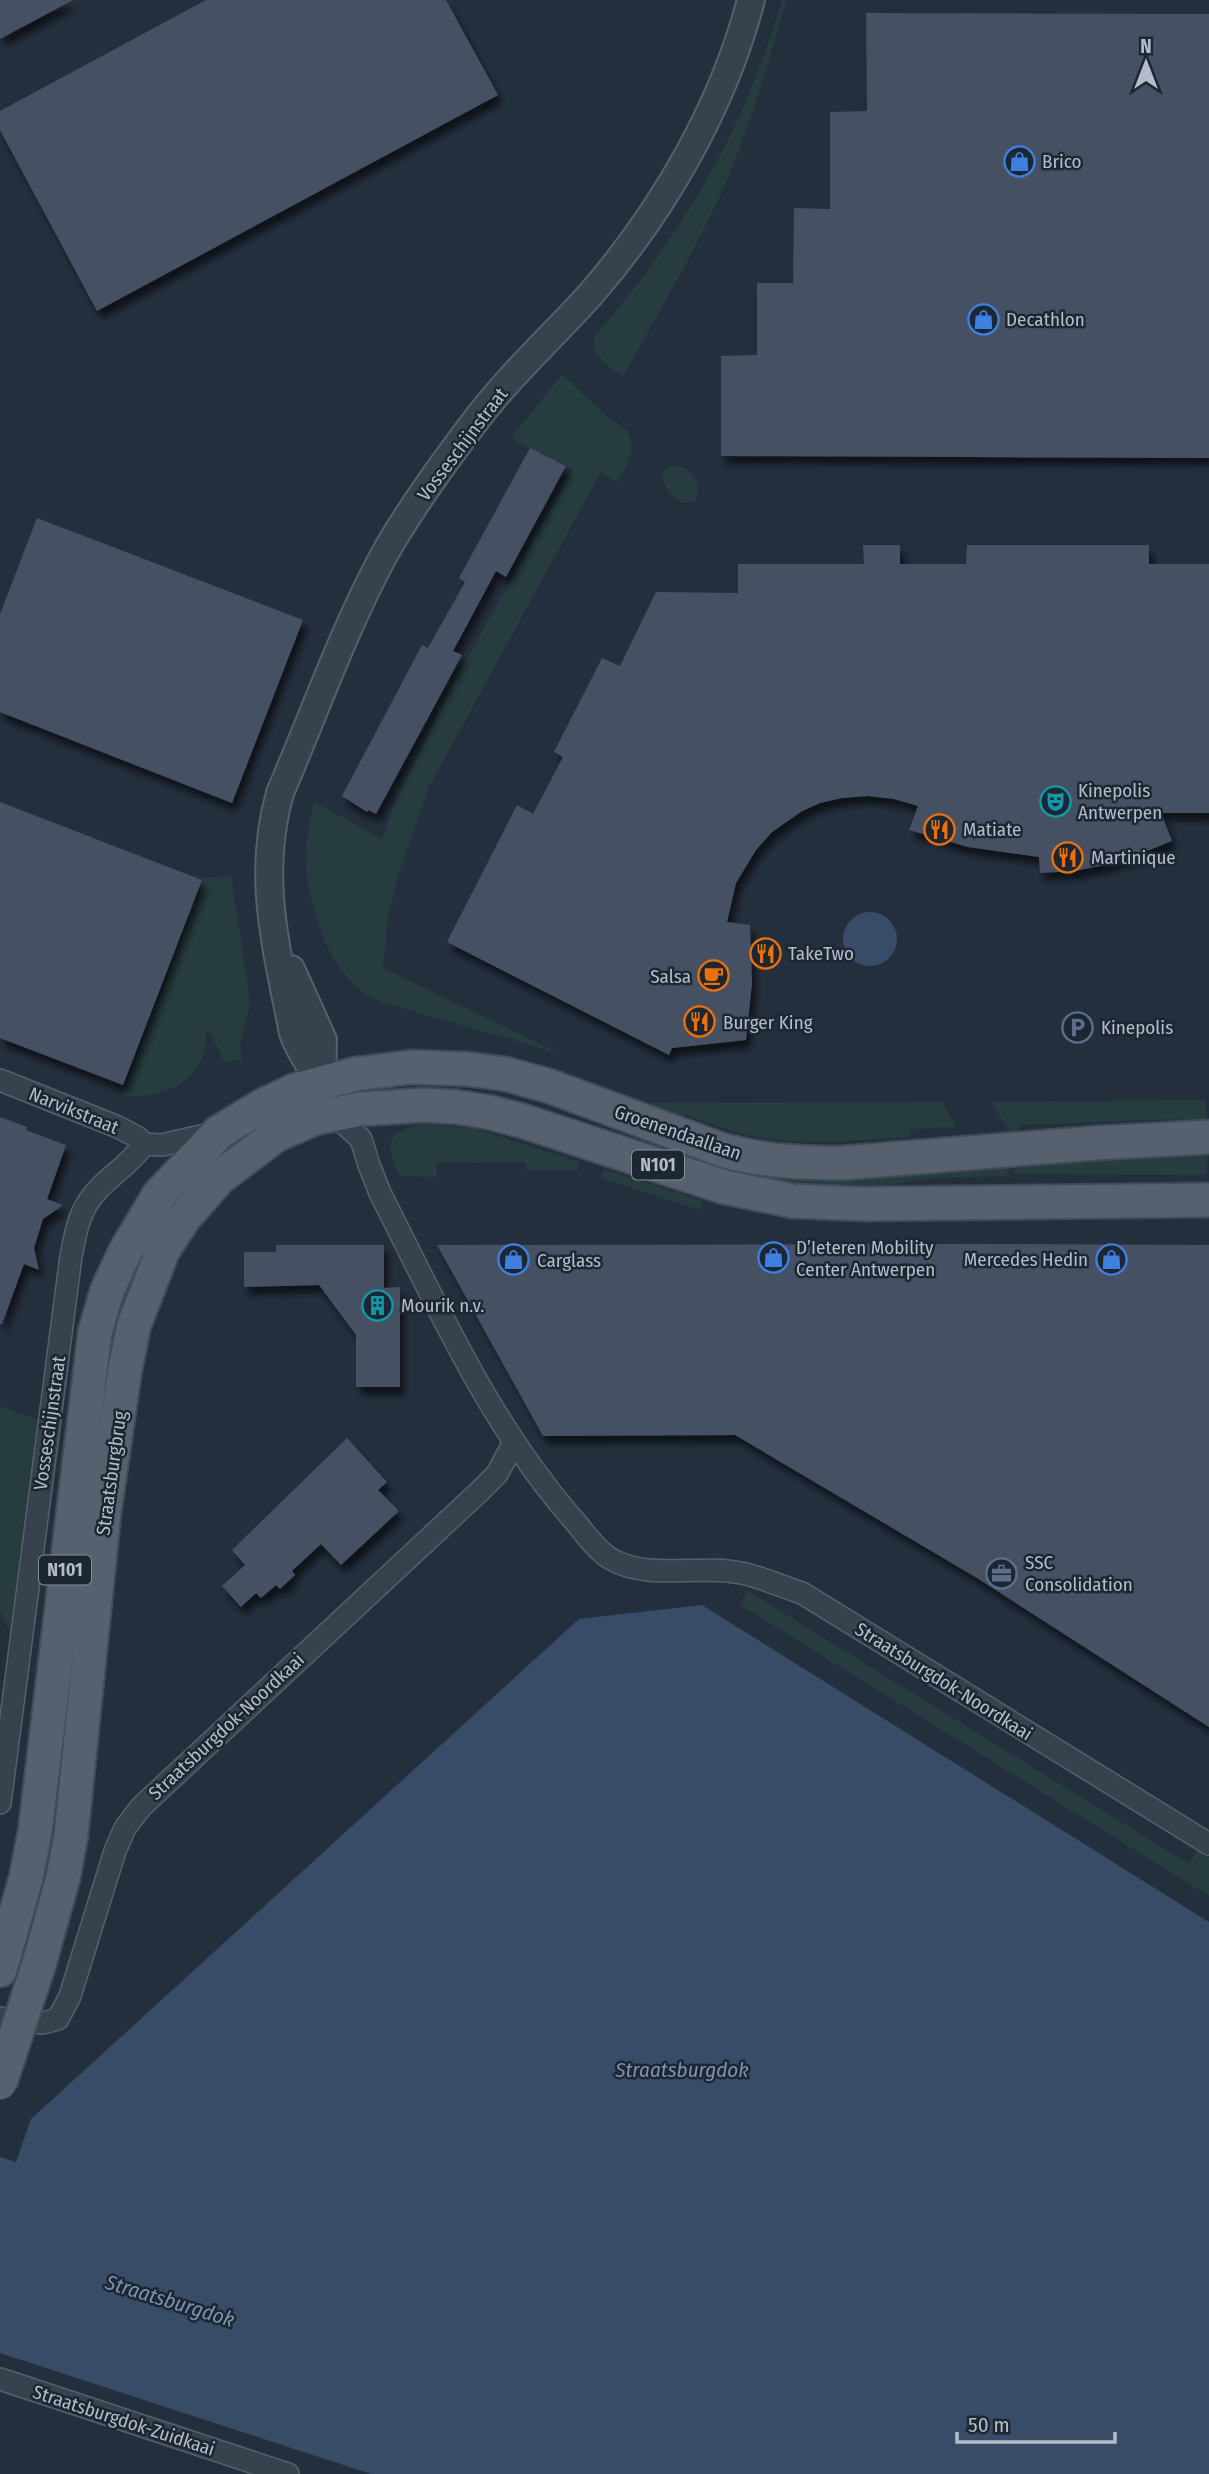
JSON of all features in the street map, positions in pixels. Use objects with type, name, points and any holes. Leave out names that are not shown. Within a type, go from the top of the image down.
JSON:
[{"type":"main road","name":"Groenendaallaan","points":[[322,1083],[356,1074],[412,1067],[506,1074],[549,1086],[722,1150],[746,1157],[810,1163],[1209,1137]]},
{"type":"main road","name":"Straatsburgbrug","points":[[0,1970],[26,1878],[35,1832],[95,1332],[107,1291],[125,1252],[159,1195],[219,1132],[262,1106],[296,1090],[322,1083]]},
{"type":"main road","name":"Groenendaallaan","points":[[333,1114],[385,1106],[424,1105],[488,1112],[724,1187],[793,1201],[863,1204],[1209,1200]]},
{"type":"main road","name":"Straatsburgbrug","points":[[0,2083],[57,1901],[71,1835],[104,1513],[125,1369],[147,1287],[163,1250],[197,1202],[219,1178],[268,1140],[298,1125],[333,1114]]},
{"type":"street","name":"Vosseschijnstraat","points":[[662,1570],[637,1570],[609,1559],[565,1509],[513,1442],[468,1367],[380,1193],[361,1139],[333,1114],[322,1083],[323,1040],[274,932],[268,868],[273,819],[280,793],[384,555],[473,423],[521,366],[550,339],[597,286],[658,203],[684,160],[723,81],[751,0]]},
{"type":"street","name":"Narvikstraat","points":[[0,1080],[118,1127],[144,1144]]},
{"type":"street","points":[[144,1144],[162,1145],[219,1132]]},
{"type":"street","name":"Vosseschijnstraat","points":[[0,1803],[71,1256],[79,1219],[88,1201],[135,1157],[144,1144]]},
{"type":"street","name":"Straatsburgdok-Noordkaai","points":[[0,2018],[43,2023],[58,2019],[70,1996],[114,1851],[125,1828],[141,1807],[480,1491],[497,1474],[513,1442]]},
{"type":"street","name":"Straatsburgdok-Noordkaai","points":[[662,1570],[703,1568],[743,1573],[802,1593],[1209,1844]]},
{"type":"street","name":"Straatsburgdok-Zuidkaai","points":[[0,2379],[288,2474]]},
{"type":"green space","points":[[782,0],[786,0],[765,73],[731,170],[699,240],[623,377],[598,355],[593,343],[594,337],[656,259],[707,179],[749,93]]},
{"type":"green space","points":[[562,374],[602,412],[624,428],[631,442],[630,456],[617,483],[601,472],[429,787],[400,870],[388,918],[383,968],[561,1054],[381,1002],[357,988],[343,973],[326,943],[310,893],[306,853],[314,802],[382,839],[391,812],[452,685],[572,471],[511,438]]},
{"type":"green space","points":[[673,465],[686,469],[697,482],[695,502],[681,503],[669,493],[662,477],[665,469]]},
{"type":"green space","points":[[231,876],[249,994],[249,1009],[240,1044],[242,1062],[235,1060],[225,1063],[207,1028],[206,1048],[200,1063],[183,1082],[148,1095],[122,1096],[204,878]]},
{"type":"green space","points":[[1206,1100],[1207,1124],[1185,1125],[1184,1119],[1019,1125],[1019,1134],[1011,1134],[991,1102]]},
{"type":"green space","points":[[942,1102],[956,1127],[911,1129],[910,1137],[821,1142],[757,1137],[684,1114],[681,1119],[650,1107],[651,1103]]},
{"type":"green space","points":[[422,1124],[476,1129],[580,1162],[577,1171],[526,1170],[525,1162],[437,1163],[437,1177],[400,1176],[392,1156],[391,1141],[400,1131]]},
{"type":"green space","points":[[1208,1149],[1207,1175],[1015,1174],[1014,1158]]},
{"type":"green space","points":[[1006,1159],[1008,1176],[934,1178],[839,1192],[728,1177],[732,1165]]},
{"type":"green space","points":[[604,1169],[703,1201],[700,1210],[601,1178]]},
{"type":"green space","points":[[0,1406],[39,1420],[10,1631],[0,1611]]},
{"type":"green space","points":[[748,1591],[1189,1864],[1197,1850],[1209,1857],[1209,1896],[739,1604]]},
{"type":"water","points":[[870,912],[889,920],[897,939],[889,958],[870,966],[851,958],[843,939],[851,920]]},
{"type":"water","name":"Straatsburgdok","points":[[702,1605],[1209,1922],[1209,2474],[371,2474],[0,2353],[0,2157],[16,2162],[31,2119],[579,1619]]},
{"type":"building","points":[[0,0],[73,0],[0,39]]},
{"type":"building","points":[[206,0],[446,0],[498,95],[97,311],[0,130],[0,111]]},
{"type":"building","name":"Decathlon","points":[[866,13],[1209,14],[1209,458],[721,456],[721,356],[757,355],[757,283],[793,283],[794,208],[830,209],[830,112],[867,111]]},
{"type":"building","points":[[530,448],[566,466],[506,577],[496,571],[453,651],[462,655],[376,814],[368,810],[367,812],[342,796],[422,645],[428,648],[465,582],[459,578]]},
{"type":"building","points":[[37,518],[303,620],[232,803],[0,712],[0,614]]},
{"type":"building","name":"Kinepolis Antwerpen","points":[[863,545],[900,545],[900,564],[966,564],[967,545],[1149,545],[1149,564],[1209,564],[1209,813],[1161,813],[1172,841],[1104,865],[1075,871],[1040,873],[1039,857],[968,847],[909,830],[918,806],[894,799],[868,796],[842,798],[802,811],[772,832],[756,850],[736,883],[727,922],[750,925],[752,983],[746,1040],[672,1048],[669,1055],[447,942],[517,805],[533,814],[563,757],[554,752],[602,658],[620,666],[656,592],[738,593],[738,564],[864,564]]},
{"type":"building","points":[[0,802],[202,880],[123,1085],[0,1038]]},
{"type":"building","points":[[0,1117],[66,1145],[47,1199],[63,1205],[43,1219],[34,1248],[39,1270],[24,1264],[2,1324],[0,1324]]},
{"type":"building","name":"Mourik n.v.","points":[[276,1245],[384,1245],[384,1288],[400,1287],[400,1387],[356,1387],[356,1335],[319,1285],[244,1287],[244,1252],[276,1252]]},
{"type":"building","points":[[437,1245],[1209,1245],[1209,1727],[977,1578],[735,1435],[543,1436]]},
{"type":"building","points":[[347,1438],[387,1482],[378,1490],[399,1511],[341,1565],[321,1544],[292,1571],[295,1575],[280,1589],[276,1585],[261,1598],[256,1593],[241,1607],[222,1586],[245,1565],[232,1550]]},
{"type":"place","name":"Brico","points":[[1019,161]]},
{"type":"place","name":"Decathlon","points":[[983,319]]},
{"type":"place","name":"Kinepolis Antwerpen","points":[[1055,801]]},
{"type":"place","name":"Matiate","points":[[940,829]]},
{"type":"place","name":"Martinique","points":[[1068,857]]},
{"type":"place","name":"TakeTwo","points":[[765,953]]},
{"type":"place","name":"Salsa","points":[[714,976]]},
{"type":"place","name":"Burger King","points":[[700,1022]]},
{"type":"place","name":"Kinepolis","points":[[1078,1027]]},
{"type":"place","name":"D’Ieteren Mobility Center Antwerpen","points":[[773,1258]]},
{"type":"place","name":"Mercedes Hedin","points":[[1111,1259]]},
{"type":"place","name":"Carglass","points":[[514,1260]]},
{"type":"place","name":"Mourik n.v.","points":[[378,1305]]},
{"type":"place","name":"SSC Consolidation","points":[[1002,1573]]}]
